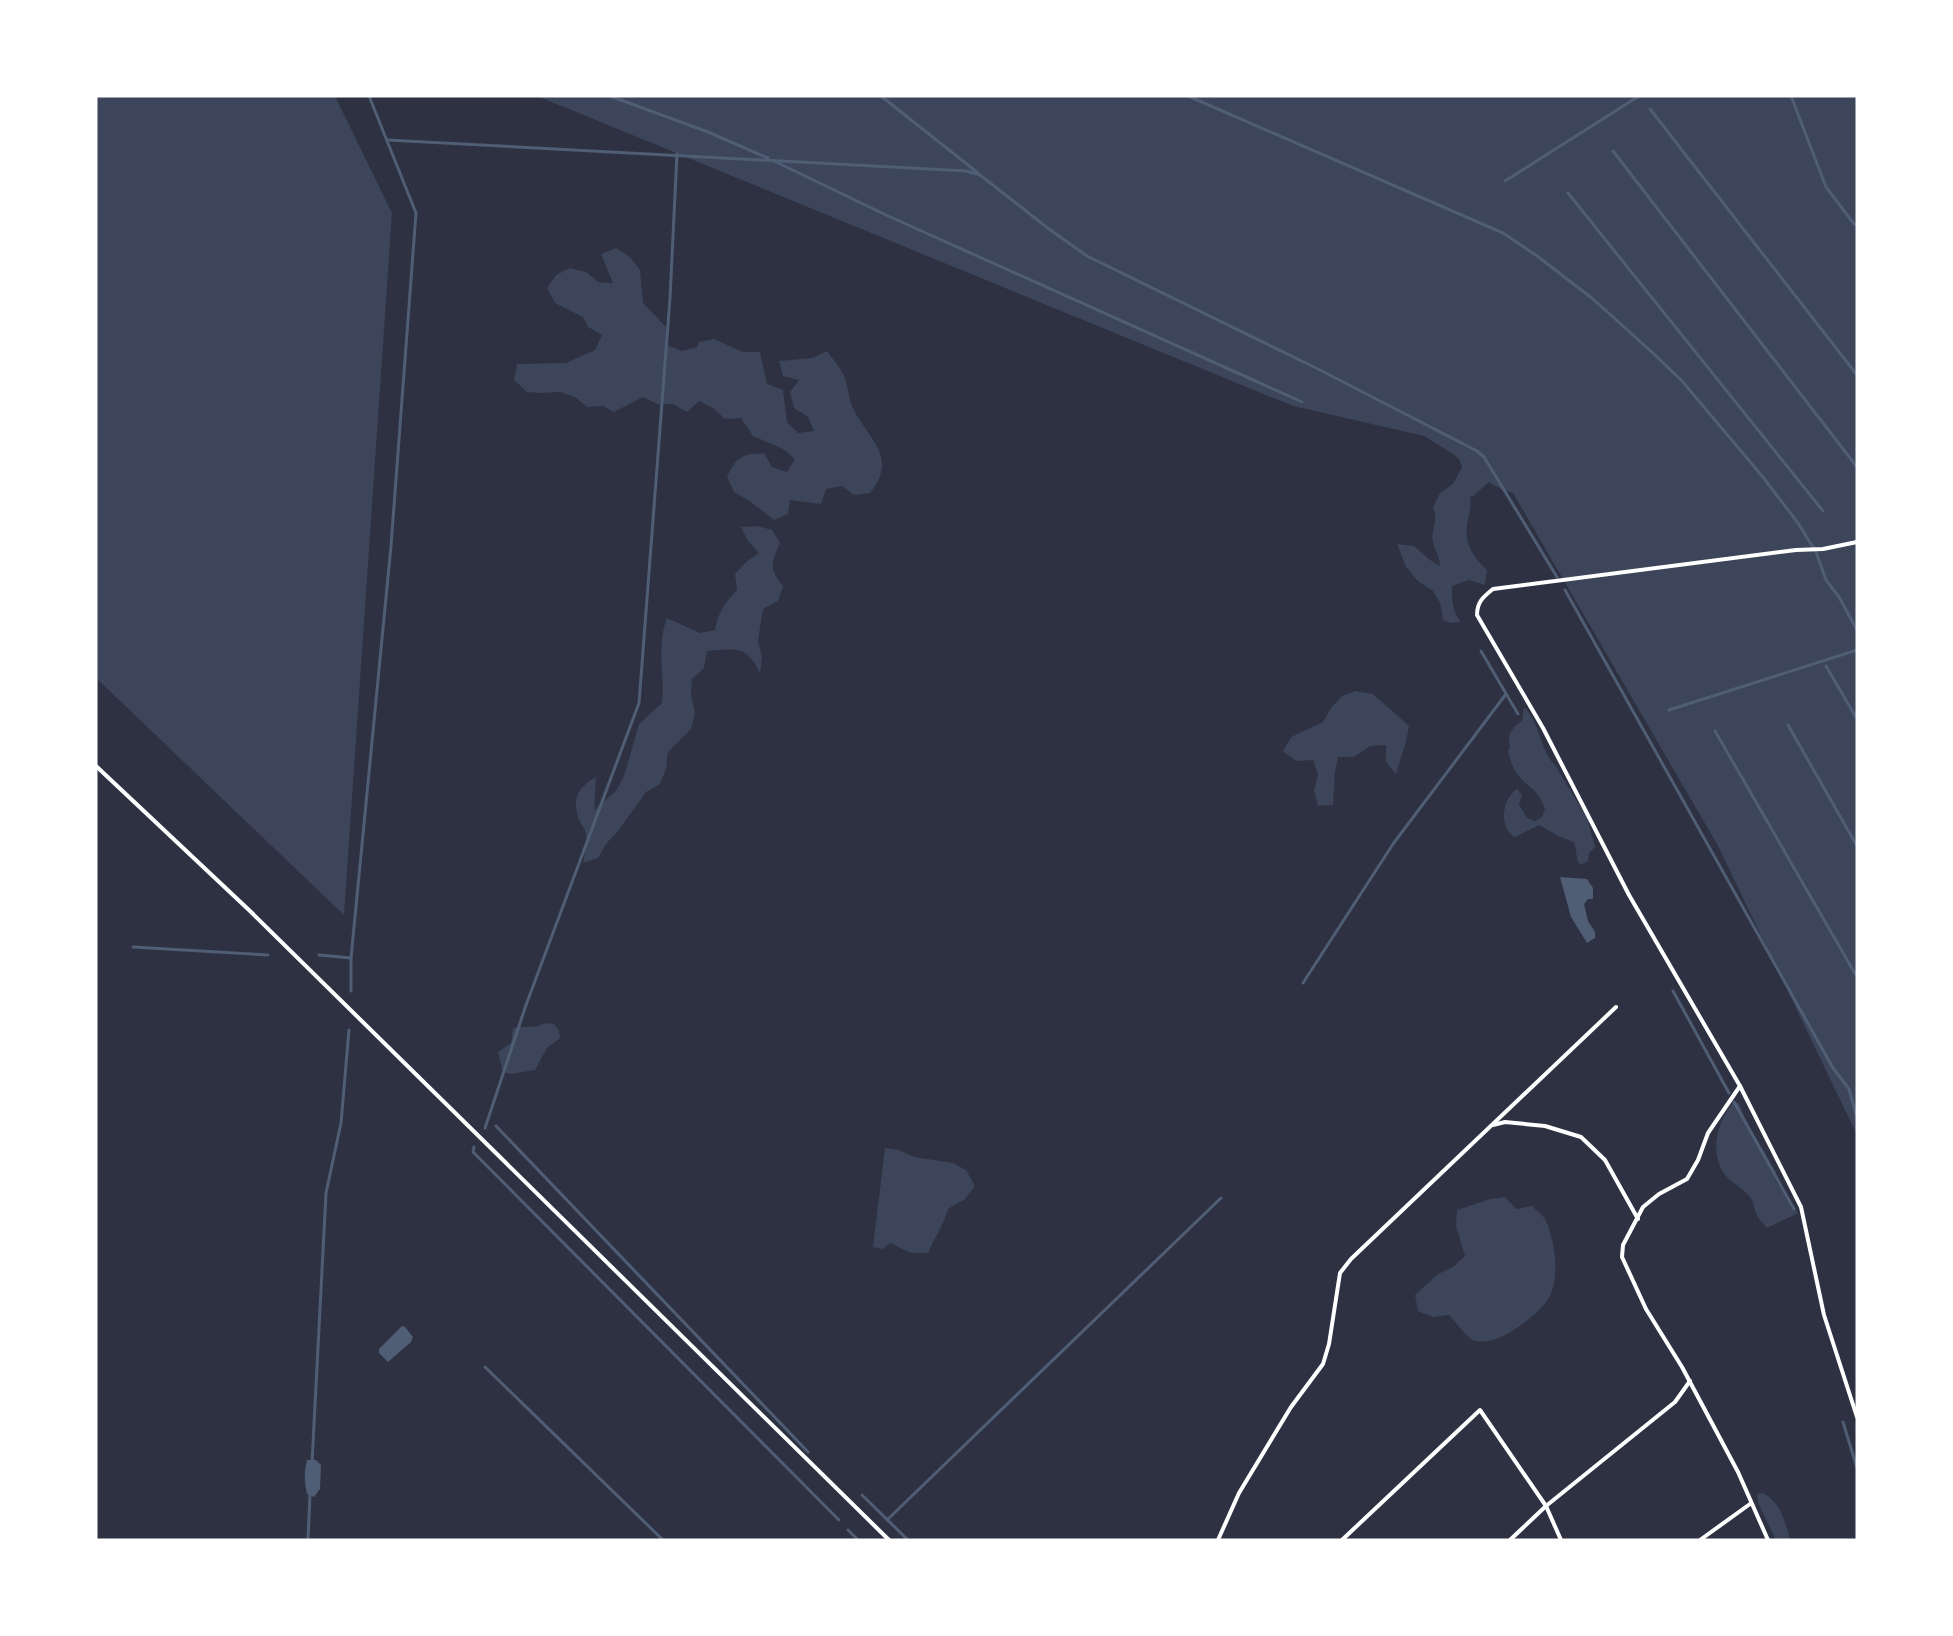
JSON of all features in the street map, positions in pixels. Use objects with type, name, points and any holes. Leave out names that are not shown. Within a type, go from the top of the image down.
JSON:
[{"type":"street","points":[[1857,542],[1823,549],[1796,550],[1493,589],[1481,598],[1477,607],[1477,615],[1543,728],[1629,895],[1740,1086],[1801,1207],[1824,1315],[1857,1418]]},
{"type":"street","points":[[96,766],[250,911],[889,1540]]},
{"type":"street","points":[[1218,1540],[1223,1525],[1245,1484],[1291,1407],[1323,1364],[1329,1344],[1340,1273],[1351,1259],[1616,1007]]},
{"type":"street","points":[[1740,1086],[1708,1133],[1698,1160],[1687,1179],[1659,1194],[1643,1207],[1623,1245],[1622,1257],[1646,1310],[1690,1381],[1738,1472],[1768,1540]]},
{"type":"street","points":[[1492,1126],[1505,1122],[1545,1126],[1581,1137],[1605,1160],[1638,1219]]},
{"type":"street","points":[[1510,1540],[1546,1506],[1675,1402],[1690,1381]]},
{"type":"street","points":[[1342,1540],[1480,1410],[1546,1506],[1561,1540]]},
{"type":"street","points":[[1700,1540],[1751,1504]]},
{"type":"shaded area","points":[[96,96],[335,96],[392,213],[344,915],[96,678]]},
{"type":"shaded area","points":[[537,96],[1857,96],[1857,1135],[1718,846],[1513,493],[1489,482],[1470,497],[1467,538],[1474,555],[1487,570],[1485,585],[1469,580],[1452,586],[1453,605],[1461,622],[1451,623],[1443,620],[1440,603],[1433,591],[1418,581],[1406,567],[1397,544],[1414,546],[1440,566],[1432,538],[1435,518],[1433,507],[1440,493],[1453,484],[1462,467],[1459,459],[1453,454],[1424,436],[1293,406]]},
{"type":"shaded area","points":[[616,248],[630,257],[640,270],[643,303],[666,327],[667,345],[682,351],[697,347],[699,342],[714,339],[743,352],[760,352],[767,384],[783,390],[787,422],[798,433],[814,431],[808,417],[794,408],[790,392],[799,380],[783,376],[779,361],[812,358],[827,351],[843,374],[852,406],[878,447],[882,468],[870,493],[854,495],[842,486],[826,489],[821,504],[790,500],[788,514],[774,520],[734,492],[727,477],[737,461],[750,454],[764,453],[772,467],[787,472],[795,459],[783,449],[753,436],[741,418],[725,419],[713,408],[699,401],[687,412],[673,404],[657,404],[643,397],[614,412],[603,406],[587,407],[575,397],[560,392],[527,392],[514,380],[517,364],[566,363],[595,350],[602,335],[588,327],[583,317],[555,303],[547,288],[556,275],[570,268],[586,272],[598,282],[613,283],[601,254]]},
{"type":"shaded area","points":[[757,526],[772,530],[780,543],[773,566],[775,575],[783,586],[778,601],[763,609],[758,641],[762,657],[760,673],[745,653],[733,650],[707,651],[704,668],[692,679],[691,695],[695,713],[691,729],[668,752],[666,769],[660,784],[646,792],[598,858],[583,863],[586,834],[576,810],[578,793],[596,777],[594,810],[616,791],[624,776],[639,724],[662,703],[661,650],[667,618],[700,633],[715,630],[723,608],[737,590],[735,574],[759,553],[748,541],[741,527]]},
{"type":"shaded area","points":[[1356,691],[1373,694],[1409,726],[1396,774],[1386,762],[1386,745],[1370,746],[1354,757],[1338,757],[1333,805],[1318,806],[1314,790],[1318,775],[1313,760],[1296,761],[1283,751],[1291,737],[1323,722],[1331,708],[1342,696]]},
{"type":"shaded area","points":[[1524,707],[1534,721],[1550,759],[1587,818],[1595,847],[1589,853],[1588,861],[1580,865],[1574,842],[1539,825],[1515,837],[1506,827],[1505,806],[1517,789],[1522,795],[1519,804],[1527,818],[1535,821],[1542,817],[1545,809],[1539,796],[1516,772],[1508,753],[1510,736],[1515,726],[1522,721]]},
{"type":"shaded area","points":[[1560,877],[1587,879],[1593,888],[1593,899],[1588,899],[1584,904],[1588,921],[1595,932],[1595,938],[1587,943],[1571,917]]},
{"type":"shaded area","points":[[554,1024],[559,1030],[560,1038],[547,1048],[535,1070],[511,1074],[503,1072],[498,1052],[511,1043],[513,1028]]},
{"type":"shaded area","points":[[1734,1102],[1739,1103],[1745,1119],[1776,1172],[1775,1180],[1798,1213],[1767,1228],[1758,1217],[1749,1196],[1728,1178],[1718,1161],[1716,1150],[1719,1129]]},
{"type":"shaded area","points":[[885,1148],[899,1150],[914,1157],[953,1163],[966,1170],[975,1186],[965,1199],[948,1209],[928,1253],[911,1253],[890,1243],[883,1249],[873,1247]]},
{"type":"shaded area","points":[[1505,1197],[1516,1209],[1532,1206],[1545,1219],[1554,1247],[1555,1278],[1550,1296],[1536,1313],[1515,1330],[1480,1342],[1471,1339],[1449,1315],[1433,1317],[1418,1311],[1415,1295],[1438,1274],[1453,1267],[1465,1256],[1456,1226],[1457,1210],[1490,1199]]},
{"type":"shaded area","points":[[402,1326],[413,1337],[411,1342],[388,1362],[379,1353],[379,1349]]},
{"type":"shaded area","points":[[307,1460],[316,1460],[321,1465],[320,1489],[314,1497],[307,1494],[306,1489]]},
{"type":"shaded area","points":[[1763,1493],[1778,1507],[1790,1540],[1776,1540],[1758,1503],[1757,1494]]},
{"type":"waterway","points":[[351,991],[351,958],[391,546],[416,213],[369,96]]},
{"type":"waterway","points":[[610,96],[708,132],[768,158]]},
{"type":"waterway","points":[[881,96],[978,173]]},
{"type":"waterway","points":[[1188,96],[1503,233],[1593,299],[1682,381],[1762,476],[1798,523],[1816,552],[1826,580],[1839,597],[1856,628]]},
{"type":"waterway","points":[[1505,181],[1639,96]]},
{"type":"waterway","points":[[1791,96],[1826,187],[1857,225]]},
{"type":"waterway","points":[[1650,109],[1857,375]]},
{"type":"waterway","points":[[387,140],[966,171],[980,175],[1087,256],[1320,370],[1477,451],[1484,457],[1557,577]]},
{"type":"waterway","points":[[1613,151],[1857,467]]},
{"type":"waterway","points":[[485,1128],[526,1005],[639,703],[670,298],[677,154]]},
{"type":"waterway","points":[[774,161],[886,215],[1302,402]]},
{"type":"waterway","points":[[1568,193],[1823,511]]},
{"type":"waterway","points":[[1565,590],[1833,1068],[1849,1089],[1857,1118]]},
{"type":"waterway","points":[[1669,710],[1857,650]]},
{"type":"waterway","points":[[1481,651],[1518,714]]},
{"type":"waterway","points":[[1826,666],[1857,719]]},
{"type":"waterway","points":[[1303,983],[1393,844],[1506,694]]},
{"type":"waterway","points":[[1788,725],[1857,846]]},
{"type":"waterway","points":[[1715,731],[1857,977]]},
{"type":"waterway","points":[[133,947],[268,955]]},
{"type":"waterway","points":[[319,955],[351,958]]},
{"type":"waterway","points":[[1673,991],[1729,1093]]},
{"type":"waterway","points":[[312,1463],[326,1193],[341,1123],[349,1030]]},
{"type":"waterway","points":[[1734,1102],[1794,1209]]},
{"type":"waterway","points":[[496,1126],[808,1452]]},
{"type":"waterway","points":[[474,1147],[473,1152],[839,1520]]},
{"type":"waterway","points":[[887,1520],[1221,1198]]},
{"type":"waterway","points":[[485,1367],[663,1540]]},
{"type":"waterway","points":[[1843,1422],[1857,1468]]},
{"type":"waterway","points":[[308,1540],[310,1494]]},
{"type":"waterway","points":[[862,1495],[908,1540]]},
{"type":"waterway","points":[[848,1530],[858,1540]]}]
